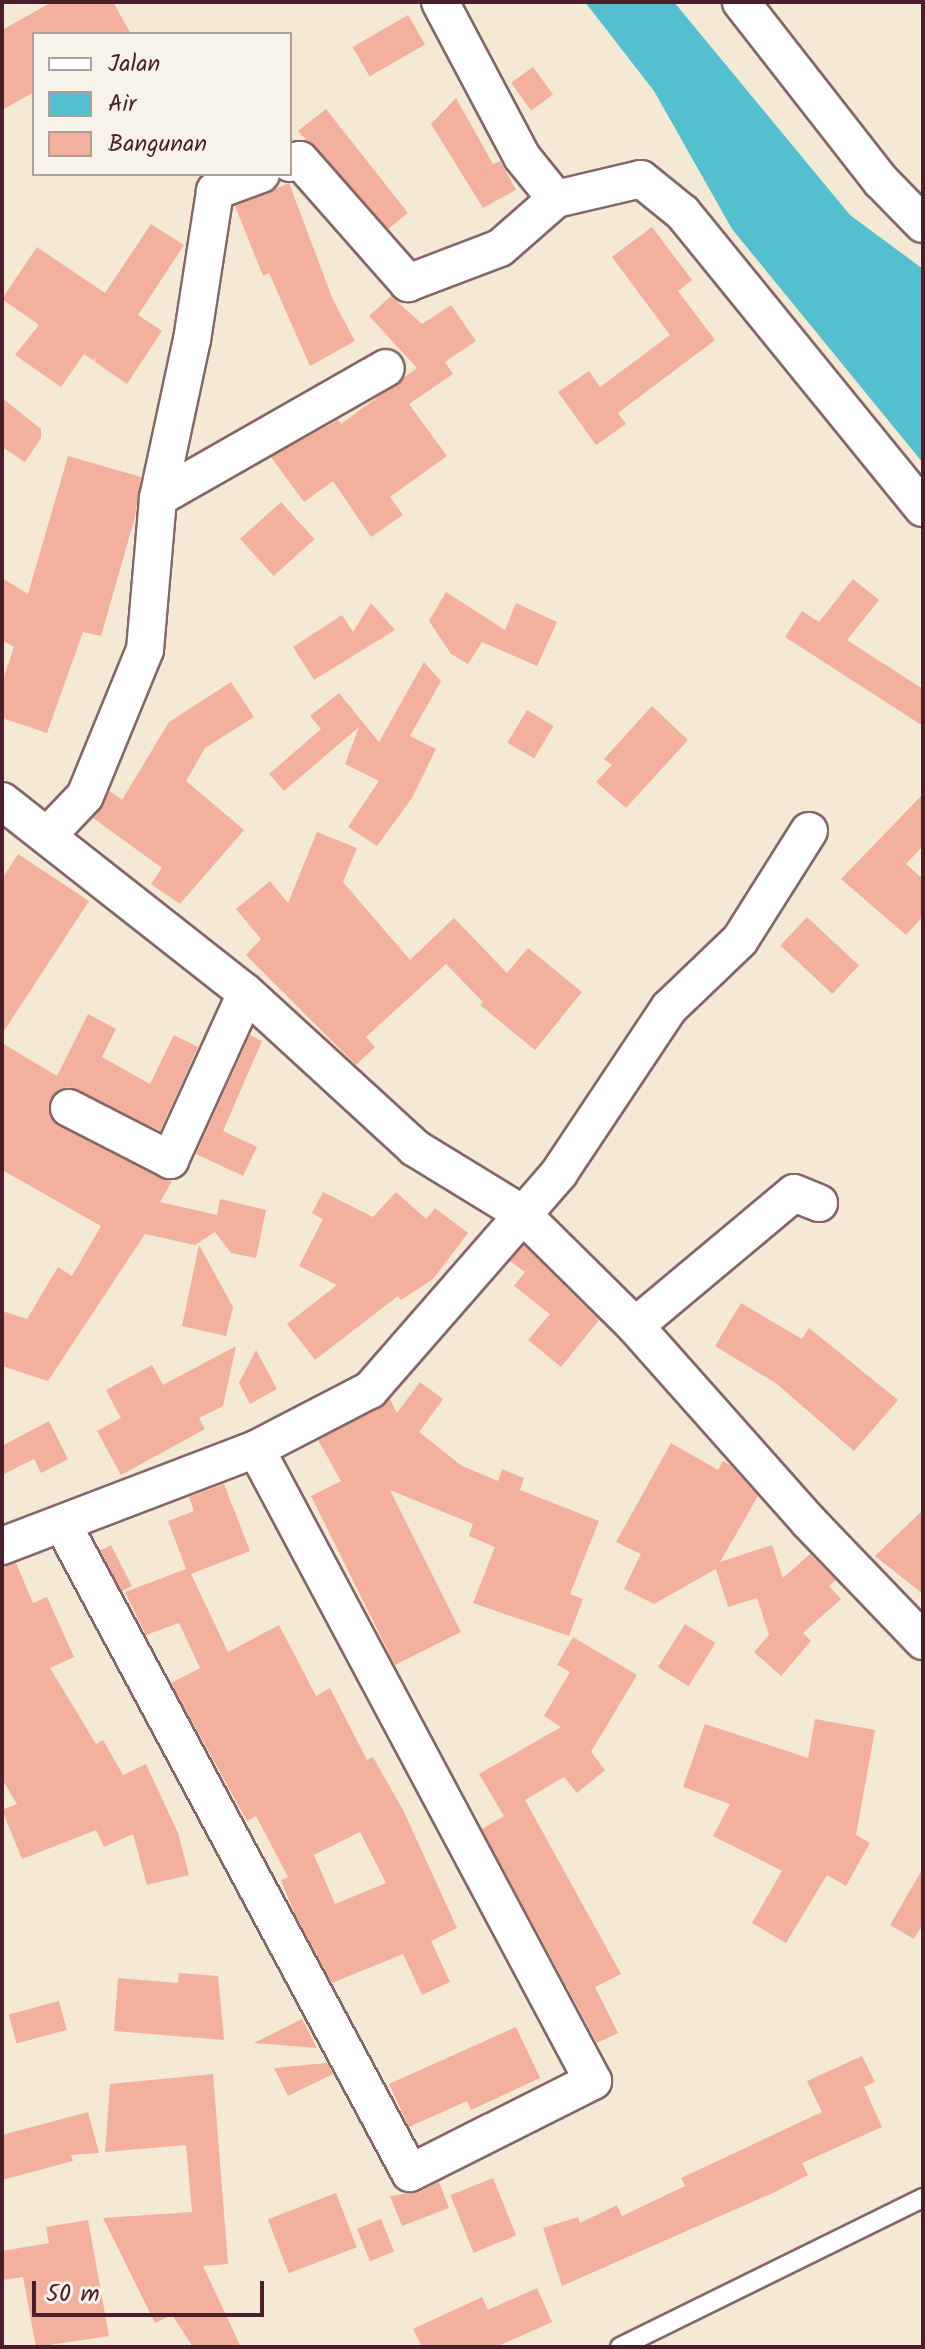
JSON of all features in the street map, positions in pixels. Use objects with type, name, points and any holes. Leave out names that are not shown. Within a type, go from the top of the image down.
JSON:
[{"type":"street","points":[[440,2],[522,157],[556,199]]},
{"type":"street","points":[[741,2],[881,181],[923,224]]},
{"type":"street","points":[[292,162],[300,160],[408,283],[500,248],[556,199],[641,179],[683,213],[923,508]]},
{"type":"street","points":[[47,836],[85,796],[145,650],[158,498],[192,340],[215,191],[256,176]]},
{"type":"street","points":[[158,498],[386,368]]},
{"type":"street","points":[[2,801],[246,993],[415,1148],[521,1213],[635,1326],[809,1522],[923,1641]]},
{"type":"street","points":[[2,1546],[256,1449],[370,1390],[559,1173],[669,1008],[740,940],[809,831]]},
{"type":"street","points":[[69,1108],[170,1160],[246,993]]},
{"type":"street","points":[[635,1326],[794,1193],[819,1203]]},
{"type":"street","points":[[63,1525],[410,2173],[593,2081],[256,1449]]},
{"type":"lane","points":[[620,2347],[923,2198]]},
{"type":"water","points":[[585,2],[674,2],[850,215],[923,269],[923,463],[732,229],[654,91]]},
{"type":"building","points":[[52,2],[113,2],[130,32],[32,32],[32,93],[2,110],[2,30]]},
{"type":"building","points":[[408,15],[425,44],[370,76],[353,47]]},
{"type":"building","points":[[533,67],[553,95],[531,110],[511,83]]},
{"type":"building","points":[[456,98],[493,164],[500,161],[516,190],[483,208],[431,124]]},
{"type":"building","points":[[326,109],[408,213],[388,229],[298,131]]},
{"type":"building","points":[[289,183],[333,300],[355,341],[310,366],[269,273],[263,276],[235,206]]},
{"type":"building","points":[[151,224],[184,245],[138,315],[162,331],[127,384],[95,362],[96,357],[94,361],[84,354],[61,387],[15,355],[39,325],[2,299],[37,247],[105,293]]},
{"type":"building","points":[[652,227],[692,280],[678,291],[715,340],[618,413],[626,424],[596,445],[558,392],[589,371],[600,387],[670,335],[612,257]]},
{"type":"building","points":[[391,296],[422,324],[451,305],[476,341],[445,362],[453,374],[409,404],[447,456],[390,497],[403,515],[371,537],[333,481],[304,502],[271,457],[338,420],[341,424],[417,368],[369,316]]},
{"type":"building","points":[[2,398],[41,429],[41,438],[25,462],[2,447]]},
{"type":"building","points":[[68,456],[141,477],[135,517],[101,636],[83,632],[47,733],[2,718],[2,682],[14,647],[2,640],[2,578],[28,594]]},
{"type":"building","points":[[281,502],[314,539],[274,576],[240,539]]},
{"type":"building","points":[[853,579],[879,600],[847,640],[923,689],[923,726],[785,637],[802,611],[819,622]]},
{"type":"building","points":[[446,592],[505,630],[516,603],[557,622],[537,666],[482,642],[468,664],[451,654],[429,621]]},
{"type":"building","points":[[371,603],[395,630],[314,680],[293,647],[342,615],[353,632]]},
{"type":"building","points":[[424,662],[441,681],[410,736],[436,749],[412,798],[377,846],[348,827],[379,781],[345,764],[359,727],[284,791],[269,774],[321,729],[310,716],[339,693],[379,742]]},
{"type":"building","points":[[231,682],[254,717],[205,748],[186,781],[244,830],[180,904],[151,884],[162,868],[93,818],[110,791],[122,800],[169,722]]},
{"type":"building","points":[[652,706],[688,740],[626,808],[596,782],[612,765],[604,759]]},
{"type":"building","points":[[527,710],[554,726],[534,759],[507,743]]},
{"type":"building","points":[[923,794],[923,846],[906,864],[923,879],[923,916],[906,935],[841,879]]},
{"type":"building","points":[[317,832],[357,848],[343,882],[410,960],[454,918],[507,973],[528,948],[582,992],[535,1050],[480,1005],[483,1002],[446,964],[366,1037],[375,1047],[356,1065],[246,955],[261,939],[236,909],[270,881],[288,903]]},
{"type":"building","points":[[18,854],[89,901],[2,1034],[2,879]]},
{"type":"building","points":[[807,917],[859,965],[832,994],[780,946]]},
{"type":"building","points":[[88,1014],[116,1029],[102,1057],[150,1084],[174,1035],[198,1047],[160,1131],[69,1087],[50,1099],[52,1120],[172,1181],[160,1202],[217,1215],[220,1199],[266,1210],[256,1258],[231,1253],[215,1232],[195,1245],[145,1234],[48,1381],[2,1366],[2,1311],[27,1319],[58,1267],[72,1276],[101,1226],[2,1170],[2,1043],[57,1076]]},
{"type":"building","points":[[250,1035],[262,1041],[223,1131],[257,1147],[243,1176],[196,1154]]},
{"type":"building","points":[[323,1192],[373,1217],[396,1192],[426,1219],[435,1208],[468,1233],[433,1279],[401,1300],[398,1296],[315,1360],[287,1324],[337,1285],[299,1266],[323,1219],[312,1213]]},
{"type":"building","points":[[199,1245],[233,1307],[226,1336],[182,1326]]},
{"type":"building","points":[[524,1245],[599,1320],[561,1367],[528,1340],[550,1314],[514,1286],[525,1272],[510,1261]]},
{"type":"building","points":[[741,1303],[802,1339],[809,1328],[898,1400],[854,1451],[777,1384],[715,1346]]},
{"type":"building","points":[[236,1346],[223,1406],[199,1418],[205,1429],[121,1475],[97,1431],[121,1418],[106,1390],[152,1365],[163,1385]]},
{"type":"building","points":[[256,1350],[277,1389],[250,1404],[239,1383]]},
{"type":"building","points":[[420,1382],[443,1399],[419,1432],[462,1466],[498,1481],[502,1469],[524,1478],[520,1490],[599,1521],[570,1594],[583,1599],[569,1636],[473,1603],[495,1547],[469,1536],[473,1524],[390,1490],[461,1632],[395,1665],[311,1496],[341,1481],[318,1440],[390,1399],[397,1413]]},
{"type":"building","points":[[49,1421],[68,1459],[41,1473],[34,1459],[2,1475],[2,1446]]},
{"type":"building","points":[[671,1443],[718,1470],[723,1461],[730,1465],[758,1496],[720,1562],[772,1545],[783,1578],[810,1554],[836,1580],[829,1586],[841,1599],[803,1633],[811,1641],[781,1676],[754,1652],[769,1635],[757,1598],[728,1607],[716,1569],[654,1604],[624,1589],[641,1554],[616,1542]]},
{"type":"building","points":[[224,1484],[250,1551],[191,1574],[228,1652],[279,1625],[316,1696],[330,1688],[367,1760],[373,1757],[404,1812],[457,1928],[431,1941],[450,1982],[422,1995],[403,1954],[332,1983],[294,1912],[281,1880],[288,1877],[256,1816],[247,1821],[171,1683],[200,1668],[179,1623],[146,1635],[125,1592],[186,1569],[168,1521],[194,1511],[189,1497]],"holes":[[[360,1832],[386,1883],[335,1904],[314,1855]]]},
{"type":"building","points":[[923,1510],[923,1594],[875,1556]]},
{"type":"building","points":[[111,1545],[132,1586],[121,1591],[100,1550]]},
{"type":"building","points":[[16,1563],[33,1603],[47,1597],[74,1657],[50,1668],[96,1744],[103,1740],[123,1775],[146,1764],[178,1833],[189,1875],[147,1885],[133,1834],[104,1847],[96,1830],[22,1859],[2,1810],[17,1804],[2,1779],[2,1566]]},
{"type":"building","points":[[685,1624],[716,1643],[689,1686],[658,1667]]},
{"type":"building","points":[[573,1637],[637,1675],[591,1752],[605,1770],[577,1793],[564,1777],[525,1800],[621,1974],[595,1987],[618,2033],[597,2043],[482,1829],[504,1816],[479,1774],[561,1727],[544,1716],[570,1672],[557,1665]]},
{"type":"building","points":[[815,1719],[875,1730],[856,1835],[870,1843],[846,1886],[827,1875],[786,1943],[752,1923],[782,1871],[713,1836],[730,1804],[683,1787],[705,1724],[808,1758]]},
{"type":"building","points":[[923,1868],[923,1924],[914,1939],[890,1925]]},
{"type":"building","points":[[179,1973],[218,1976],[224,2040],[114,2031],[118,1978],[178,1983]]},
{"type":"building","points":[[59,2001],[67,2030],[17,2043],[9,2014]]},
{"type":"building","points":[[302,2019],[317,2048],[254,2043]]},
{"type":"building","points":[[516,2027],[540,2078],[471,2110],[467,2101],[409,2127],[389,2084]]},
{"type":"building","points":[[862,2056],[875,2082],[864,2087],[882,2127],[802,2163],[808,2175],[775,2192],[562,2286],[543,2228],[578,2217],[580,2223],[617,2205],[622,2216],[685,2186],[681,2178],[822,2112],[807,2081]]},
{"type":"building","points":[[327,2063],[333,2074],[288,2096],[274,2068]]},
{"type":"building","points":[[213,2074],[228,2264],[203,2266],[241,2347],[193,2347],[172,2315],[155,2323],[103,2218],[192,2212],[186,2145],[105,2152],[110,2084]]},
{"type":"building","points":[[88,2112],[99,2153],[71,2155],[73,2161],[2,2180],[2,2135]]},
{"type":"building","points":[[493,2178],[516,2235],[474,2253],[450,2195]]},
{"type":"building","points":[[439,2182],[449,2208],[402,2226],[390,2196],[419,2192]]},
{"type":"building","points":[[336,2193],[357,2247],[289,2273],[268,2219]]},
{"type":"building","points":[[381,2219],[394,2251],[370,2261],[357,2229]]},
{"type":"building","points":[[88,2220],[109,2336],[36,2347],[23,2277],[2,2280],[2,2251],[49,2243],[46,2227]]},
{"type":"building","points":[[537,2288],[552,2322],[496,2347],[422,2347],[413,2329],[482,2297],[488,2310]]}]
